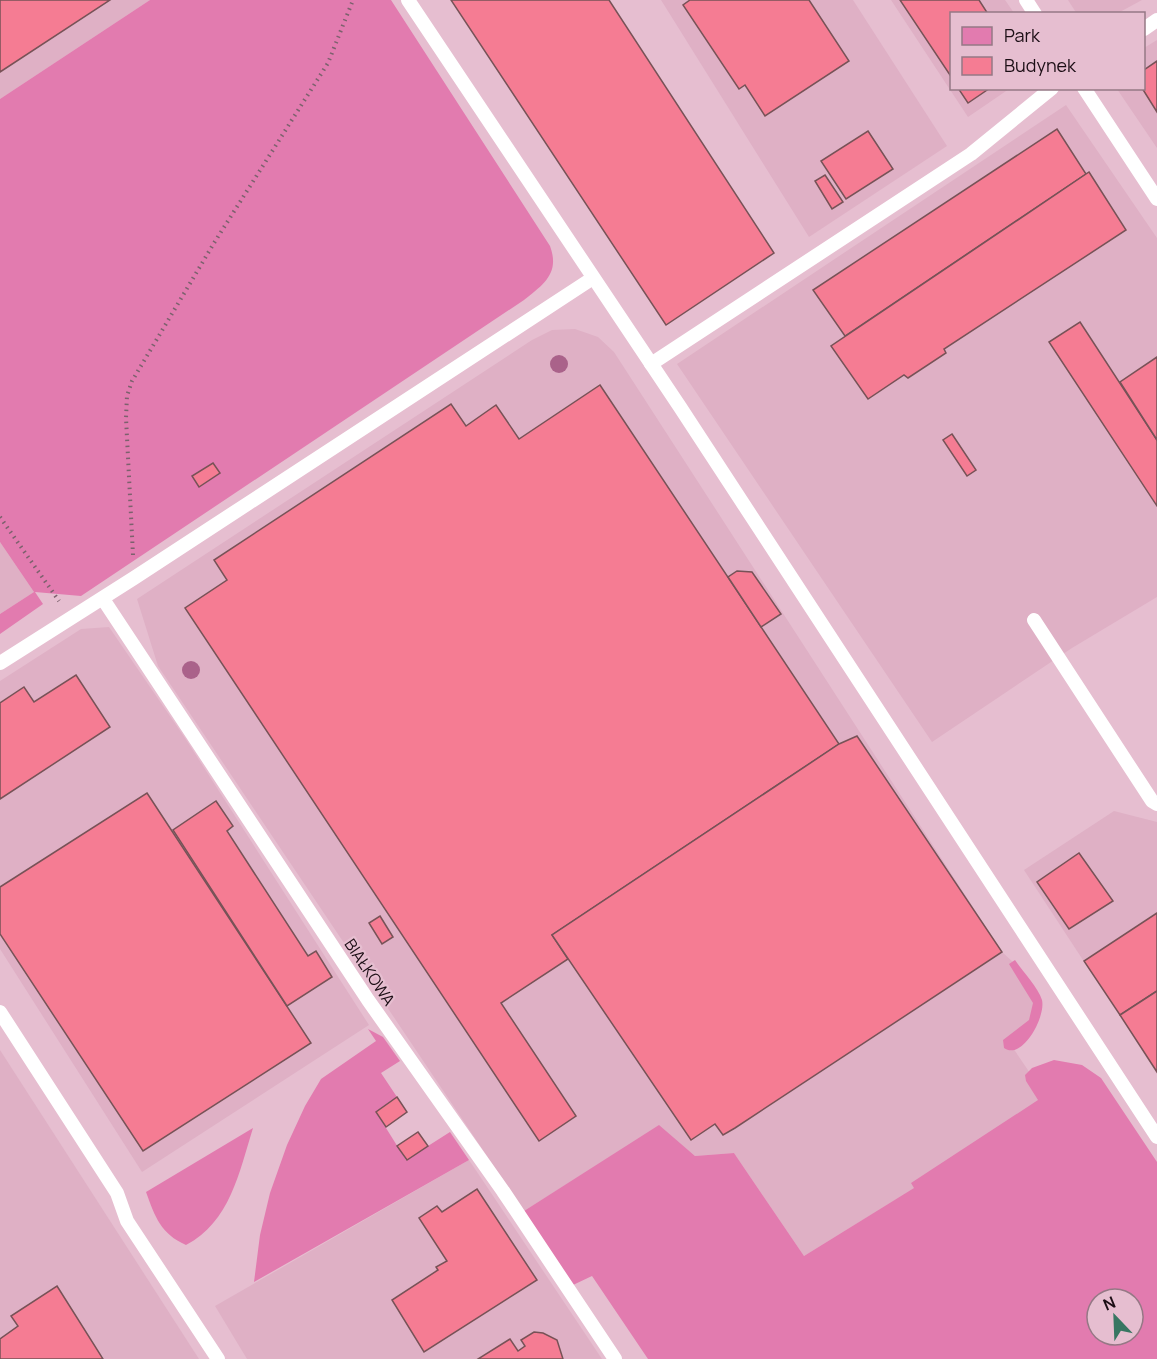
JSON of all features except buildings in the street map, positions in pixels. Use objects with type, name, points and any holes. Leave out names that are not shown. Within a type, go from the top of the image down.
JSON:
[{"type":"lane","points":[[408,0],[651,364],[1157,1137]]},
{"type":"lane","points":[[651,364],[971,154],[1050,90]]},
{"type":"lane","points":[[1085,90],[1157,198]]},
{"type":"lane","points":[[0,663],[103,599],[593,278]]},
{"type":"lane","name":"BIAŁKOWA","points":[[103,599],[368,1000],[503,1191],[615,1359]]},
{"type":"lane","points":[[1034,620],[1152,801],[1157,804]]},
{"type":"lane","points":[[0,1012],[117,1193],[127,1221],[218,1359]]},
{"type":"path","points":[[134,578],[126,418],[127,396],[132,381],[214,243],[328,63],[353,0]]},
{"type":"path","points":[[0,517],[71,619]]},
{"type":"shaded area","points":[[0,0],[150,0],[0,99]]},
{"type":"shaded area","points":[[661,0],[853,0],[947,146],[809,237]]},
{"type":"shaded area","points":[[891,0],[1005,0],[1013,12],[950,12],[950,90]]},
{"type":"shaded area","points":[[1068,0],[1142,0],[1120,12],[1076,12]]},
{"type":"shaded area","points":[[1157,40],[1157,148],[1118,90],[1145,90],[1145,47]]},
{"type":"shaded area","points":[[950,90],[1008,90],[968,117]]},
{"type":"shaded area","points":[[1066,105],[1157,238],[1157,597],[1072,648],[932,742],[677,364]]},
{"type":"shaded area","points":[[575,329],[598,337],[614,352],[1002,952],[1013,962],[1038,1006],[1013,1048],[1051,1104],[804,1256],[734,1153],[695,1156],[659,1126],[524,1211],[158,666],[137,599],[532,340],[552,330]]},
{"type":"shaded area","points":[[0,542],[34,592],[0,614]]},
{"type":"shaded area","points":[[109,627],[185,738],[369,1025],[142,1172],[0,949],[0,681],[81,629]]},
{"type":"shaded area","points":[[1114,811],[1157,822],[1157,1073],[1024,870]]},
{"type":"shaded area","points":[[0,1050],[199,1359],[0,1359]]},
{"type":"shaded area","points":[[469,1160],[602,1359],[247,1359],[215,1306]]},
{"type":"green space","points":[[150,0],[391,0],[550,246],[553,264],[544,283],[524,300],[81,596],[35,592],[43,604],[0,634],[0,614],[34,592],[0,542],[0,99]]},
{"type":"green space","points":[[1015,960],[1037,990],[1042,1000],[1042,1007],[1031,1035],[1025,1043],[1011,1050],[1004,1048],[1003,1040],[1029,1020],[1033,1003],[1009,964]]},
{"type":"green space","points":[[368,1029],[383,1037],[400,1061],[381,1073],[397,1097],[376,1112],[406,1160],[450,1132],[469,1160],[254,1282],[260,1235],[270,1193],[287,1145],[305,1106],[321,1079],[376,1041]]},
{"type":"green space","points":[[1054,1060],[1082,1065],[1101,1078],[1157,1162],[1157,1359],[648,1359],[592,1276],[573,1285],[524,1211],[659,1125],[695,1156],[734,1153],[804,1256],[914,1188],[911,1183],[1038,1100],[1026,1081],[1025,1075],[1032,1068]]},
{"type":"green space","points":[[253,1128],[237,1179],[223,1210],[201,1235],[186,1245],[170,1236],[156,1217],[146,1192]]}]
